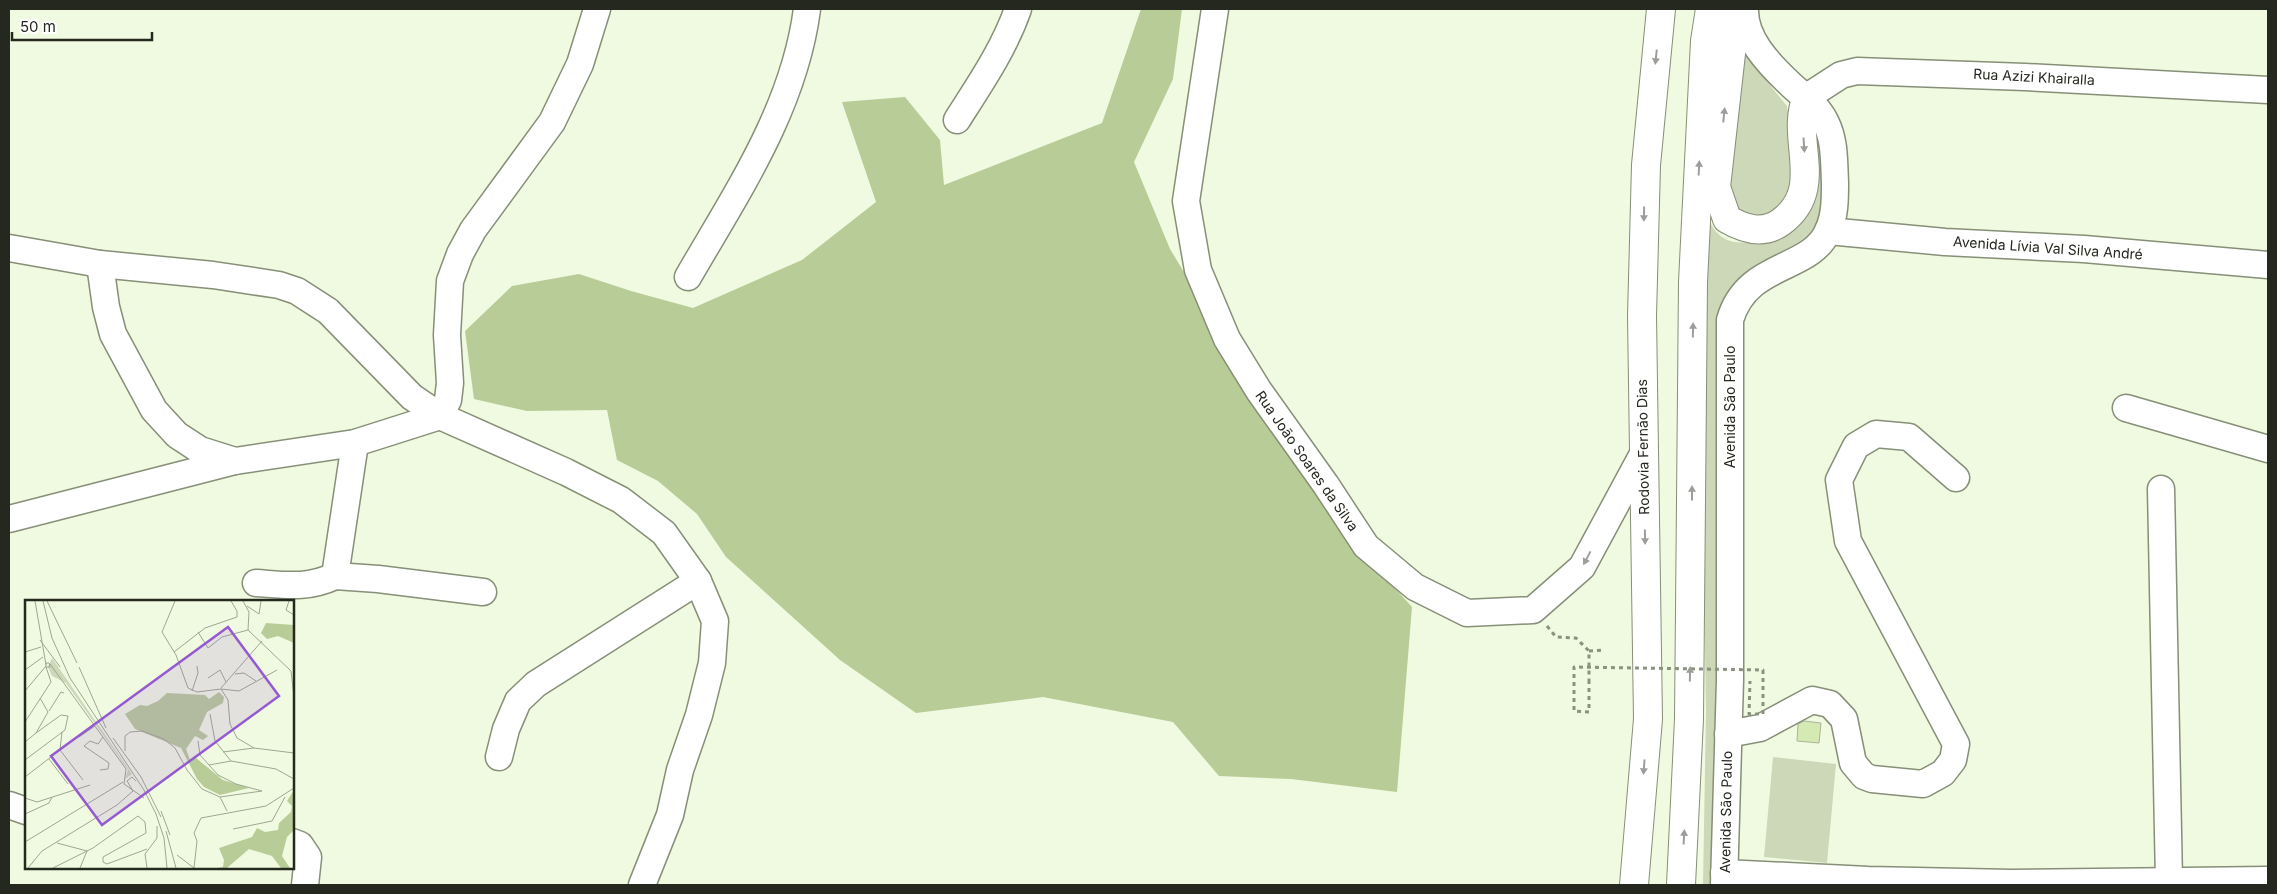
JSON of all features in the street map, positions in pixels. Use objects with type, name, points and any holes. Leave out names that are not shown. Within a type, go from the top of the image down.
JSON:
[{"type":"highway","name":"Rodovia Fernão Dias","points":[[1634,885],[1648,719],[1642,316],[1646,165],[1661,9]]},
{"type":"highway","points":[[1682,885],[1689,719],[1693,282],[1705,41],[1710,9]]},
{"type":"highway","points":[[1736,9],[1716,187],[1727,219],[1745,229],[1761,230],[1777,225],[1790,215],[1799,202],[1805,181],[1803,117],[1807,97]]},
{"type":"street","points":[[9,518],[234,462],[355,443],[440,416],[448,400],[450,383],[447,335],[450,281],[460,254],[473,230],[552,122],[580,64],[598,9]]},
{"type":"street","points":[[688,276],[764,146],[787,92],[807,9]]},
{"type":"street","points":[[958,120],[990,67],[1018,9]]},
{"type":"street","name":"Rua João Soares da Silva","points":[[1215,9],[1186,201],[1198,270],[1227,339],[1259,391],[1326,485],[1366,546],[1416,587],[1467,613],[1533,610]]},
{"type":"street","name":"Avenida São Paulo","points":[[1724,879],[1728,734],[1730,320],[1739,298],[1749,286],[1815,249],[1828,231],[1834,208],[1832,146],[1826,122],[1813,102],[1788,82],[1752,40],[1745,18],[1745,9]]},
{"type":"street","name":"Rua Azizi Khairalla","points":[[1807,97],[1834,79],[1857,71],[2025,77],[2268,90]]},
{"type":"street","name":"Avenida Lívia Val Silva André","points":[[1828,231],[1945,242],[2084,249],[2268,265]]},
{"type":"street","points":[[9,248],[100,264],[280,285],[298,291],[328,311],[412,397],[440,416],[566,472],[621,500],[664,533],[698,581],[714,621],[712,663],[699,715],[680,770],[670,815],[642,885]]},
{"type":"street","points":[[100,264],[106,307],[113,334],[154,410],[177,435],[200,450],[234,462]]},
{"type":"street","points":[[2126,408],[2268,449]]},
{"type":"street","points":[[1728,734],[1760,728],[1812,700],[1830,704],[1844,719],[1853,763],[1864,776],[1923,784],[1943,772],[1953,760],[1956,744],[1848,541],[1839,480],[1856,446],[1876,434],[1910,437],[1956,478]]},
{"type":"street","points":[[335,576],[355,443]]},
{"type":"street","points":[[1533,610],[1582,567],[1643,454]]},
{"type":"street","points":[[2161,489],[2168,883]]},
{"type":"street","points":[[256,583],[304,586],[319,584],[335,576],[378,579],[483,592]]},
{"type":"street","points":[[499,757],[506,729],[518,701],[536,684],[698,581]]},
{"type":"street","points":[[9,805],[25,811]]},
{"type":"street","points":[[294,843],[300,845],[308,857],[305,885]]},
{"type":"street","points":[[1724,879],[2126,883],[2268,880]]},
{"type":"path","points":[[1533,610],[1556,637],[1576,638],[1589,651],[1589,680],[1589,712],[1574,711],[1574,668],[1763,670],[1763,714],[1750,714],[1750,681]]},
{"type":"path","points":[[1589,651],[1604,650]]},
{"type":"green space","points":[[1141,9],[1182,9],[1173,79],[1134,162],[1170,249],[1337,525],[1412,607],[1397,792],[1291,779],[1219,776],[1173,722],[1043,697],[916,713],[840,660],[726,557],[697,514],[658,481],[617,460],[607,410],[527,411],[474,399],[465,331],[512,286],[579,274],[693,308],[802,260],[876,202],[842,102],[905,97],[940,140],[944,185],[1102,123]]},
{"type":"green space","points":[[1740,49],[1787,106],[1796,168],[1791,199],[1769,215],[1763,217],[1750,216],[1731,210],[1722,183]]},
{"type":"green space","points":[[1815,134],[1821,146],[1823,163],[1820,214],[1817,224],[1810,236],[1799,246],[1741,281],[1730,292],[1722,305],[1715,885],[1703,885],[1706,711],[1703,523],[1707,249],[1710,222],[1725,239],[1735,242],[1757,241],[1789,230]]},
{"type":"green space","points":[[1773,757],[1836,764],[1827,863],[1764,857]]},
{"type":"building","points":[[1804,721],[1821,723],[1819,743],[1797,741],[1798,724]]}]
